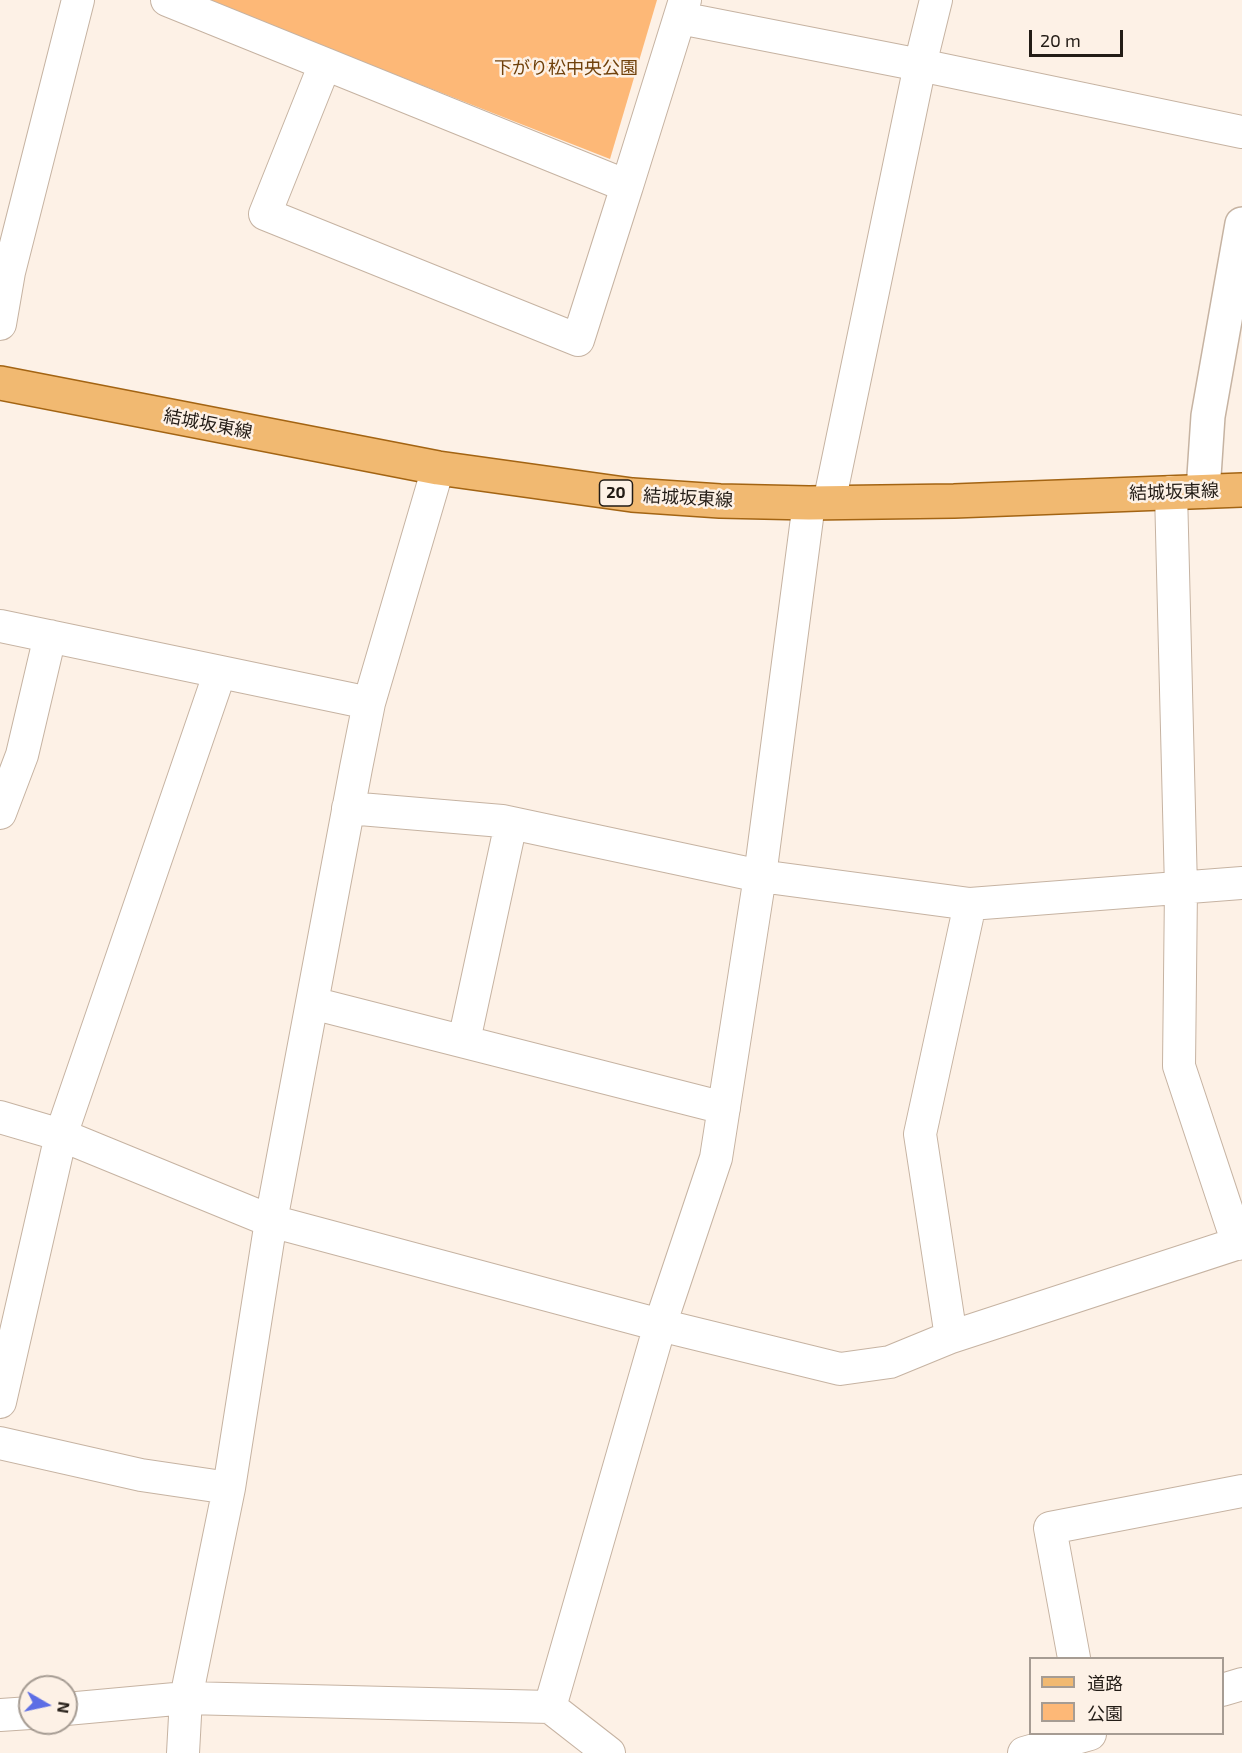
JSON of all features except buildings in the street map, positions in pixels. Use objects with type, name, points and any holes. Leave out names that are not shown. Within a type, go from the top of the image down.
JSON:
[{"type":"main road","name":"結城坂東線","points":[[0,383],[438,468],[632,495],[720,501],[819,503],[954,501],[1242,490]]},
{"type":"street","points":[[0,324],[9,272],[78,0]]},
{"type":"street","points":[[166,0],[627,186]]},
{"type":"street","points":[[550,1707],[660,1324],[716,1158],[819,503],[936,0]]},
{"type":"street","points":[[325,64],[265,214],[578,340],[683,9],[920,65],[1242,132]]},
{"type":"street","points":[[1203,491],[1208,416],[1242,224]]},
{"type":"street","points":[[183,1753],[186,1698],[229,1488],[272,1221],[348,808],[369,703],[438,468]]},
{"type":"street","points":[[0,1117],[61,1135],[272,1221],[660,1324],[840,1369],[890,1362],[951,1337],[1240,1243],[1179,1066],[1181,888],[1171,492]]},
{"type":"street","points":[[0,626],[369,703]]},
{"type":"street","points":[[0,813],[22,755],[50,636]]},
{"type":"street","points":[[0,1402],[61,1135],[220,672]]},
{"type":"street","points":[[348,808],[512,823],[760,876],[970,904],[1242,883]]},
{"type":"street","points":[[464,1041],[512,823]]},
{"type":"street","points":[[951,1337],[920,1134],[970,904]]},
{"type":"street","points":[[312,1003],[724,1108]]},
{"type":"street","points":[[0,1443],[141,1475],[229,1488]]},
{"type":"street","points":[[1074,1657],[1050,1528],[1242,1491]]},
{"type":"street","points":[[1224,1689],[1242,1684]]},
{"type":"street","points":[[78,1708],[186,1698],[550,1707],[609,1753]]},
{"type":"street","points":[[0,1715],[18,1714]]},
{"type":"street","points":[[1024,1753],[1086,1735]]},
{"type":"green space","name":"下がり松中央公園","points":[[205,0],[657,0],[610,159]]}]
